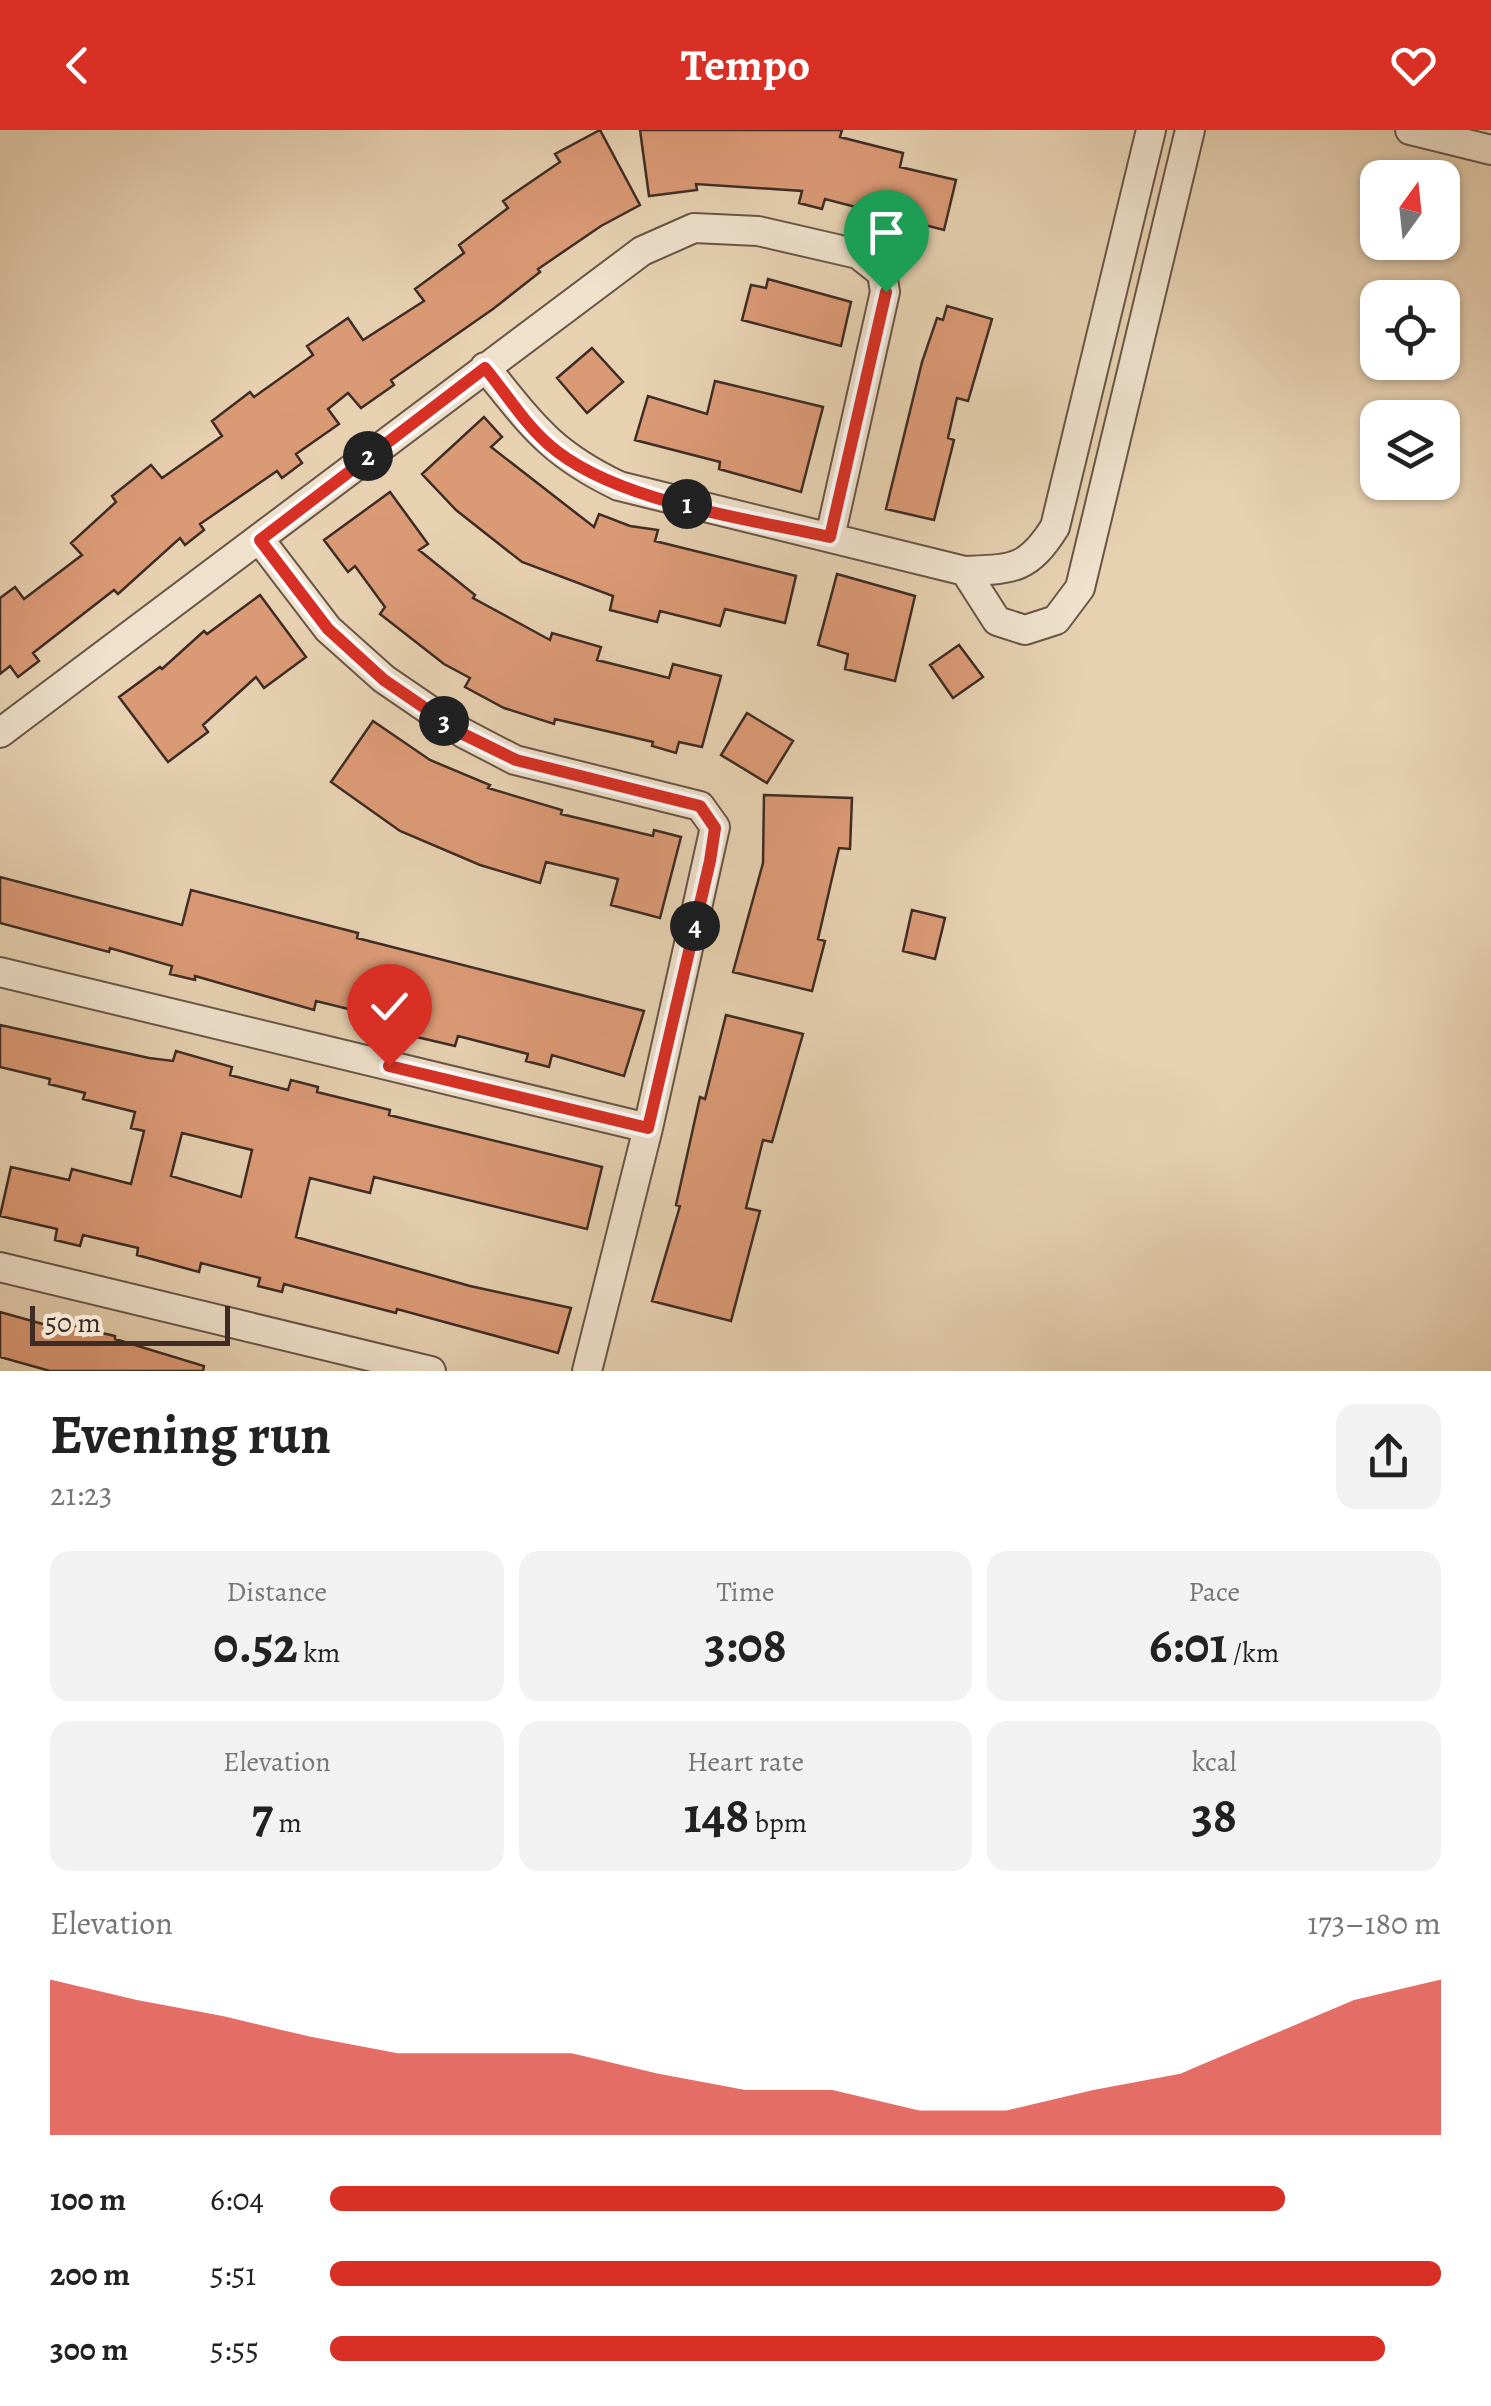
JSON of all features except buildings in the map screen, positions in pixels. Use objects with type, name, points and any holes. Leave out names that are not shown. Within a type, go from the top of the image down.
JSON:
[{"type":"street","points":[[485,368],[548,444],[582,468],[620,486],[965,571],[1015,568],[1039,552],[1055,528],[1151,130]]},
{"type":"street","points":[[965,571],[997,621],[1025,630],[1056,620],[1080,588],[1190,130]]},
{"type":"street","points":[[1410,130],[1491,150]]},
{"type":"street","points":[[0,733],[642,250],[694,228],[774,234],[858,254],[882,273],[886,292],[830,537]]},
{"type":"street","points":[[1076,440],[1114,449]]},
{"type":"street","points":[[260,540],[328,629],[384,680],[463,734],[516,760],[700,806],[715,828],[648,1128],[588,1371]]},
{"type":"street","points":[[0,972],[648,1128]]},
{"type":"street","points":[[0,1266],[431,1371]]},
{"type":"route","points":[[389,1066],[648,1128],[715,828],[700,806],[516,760],[463,734],[384,680],[328,629],[260,540],[485,368],[548,444],[582,468],[652,496],[830,537],[886,292]]}]
